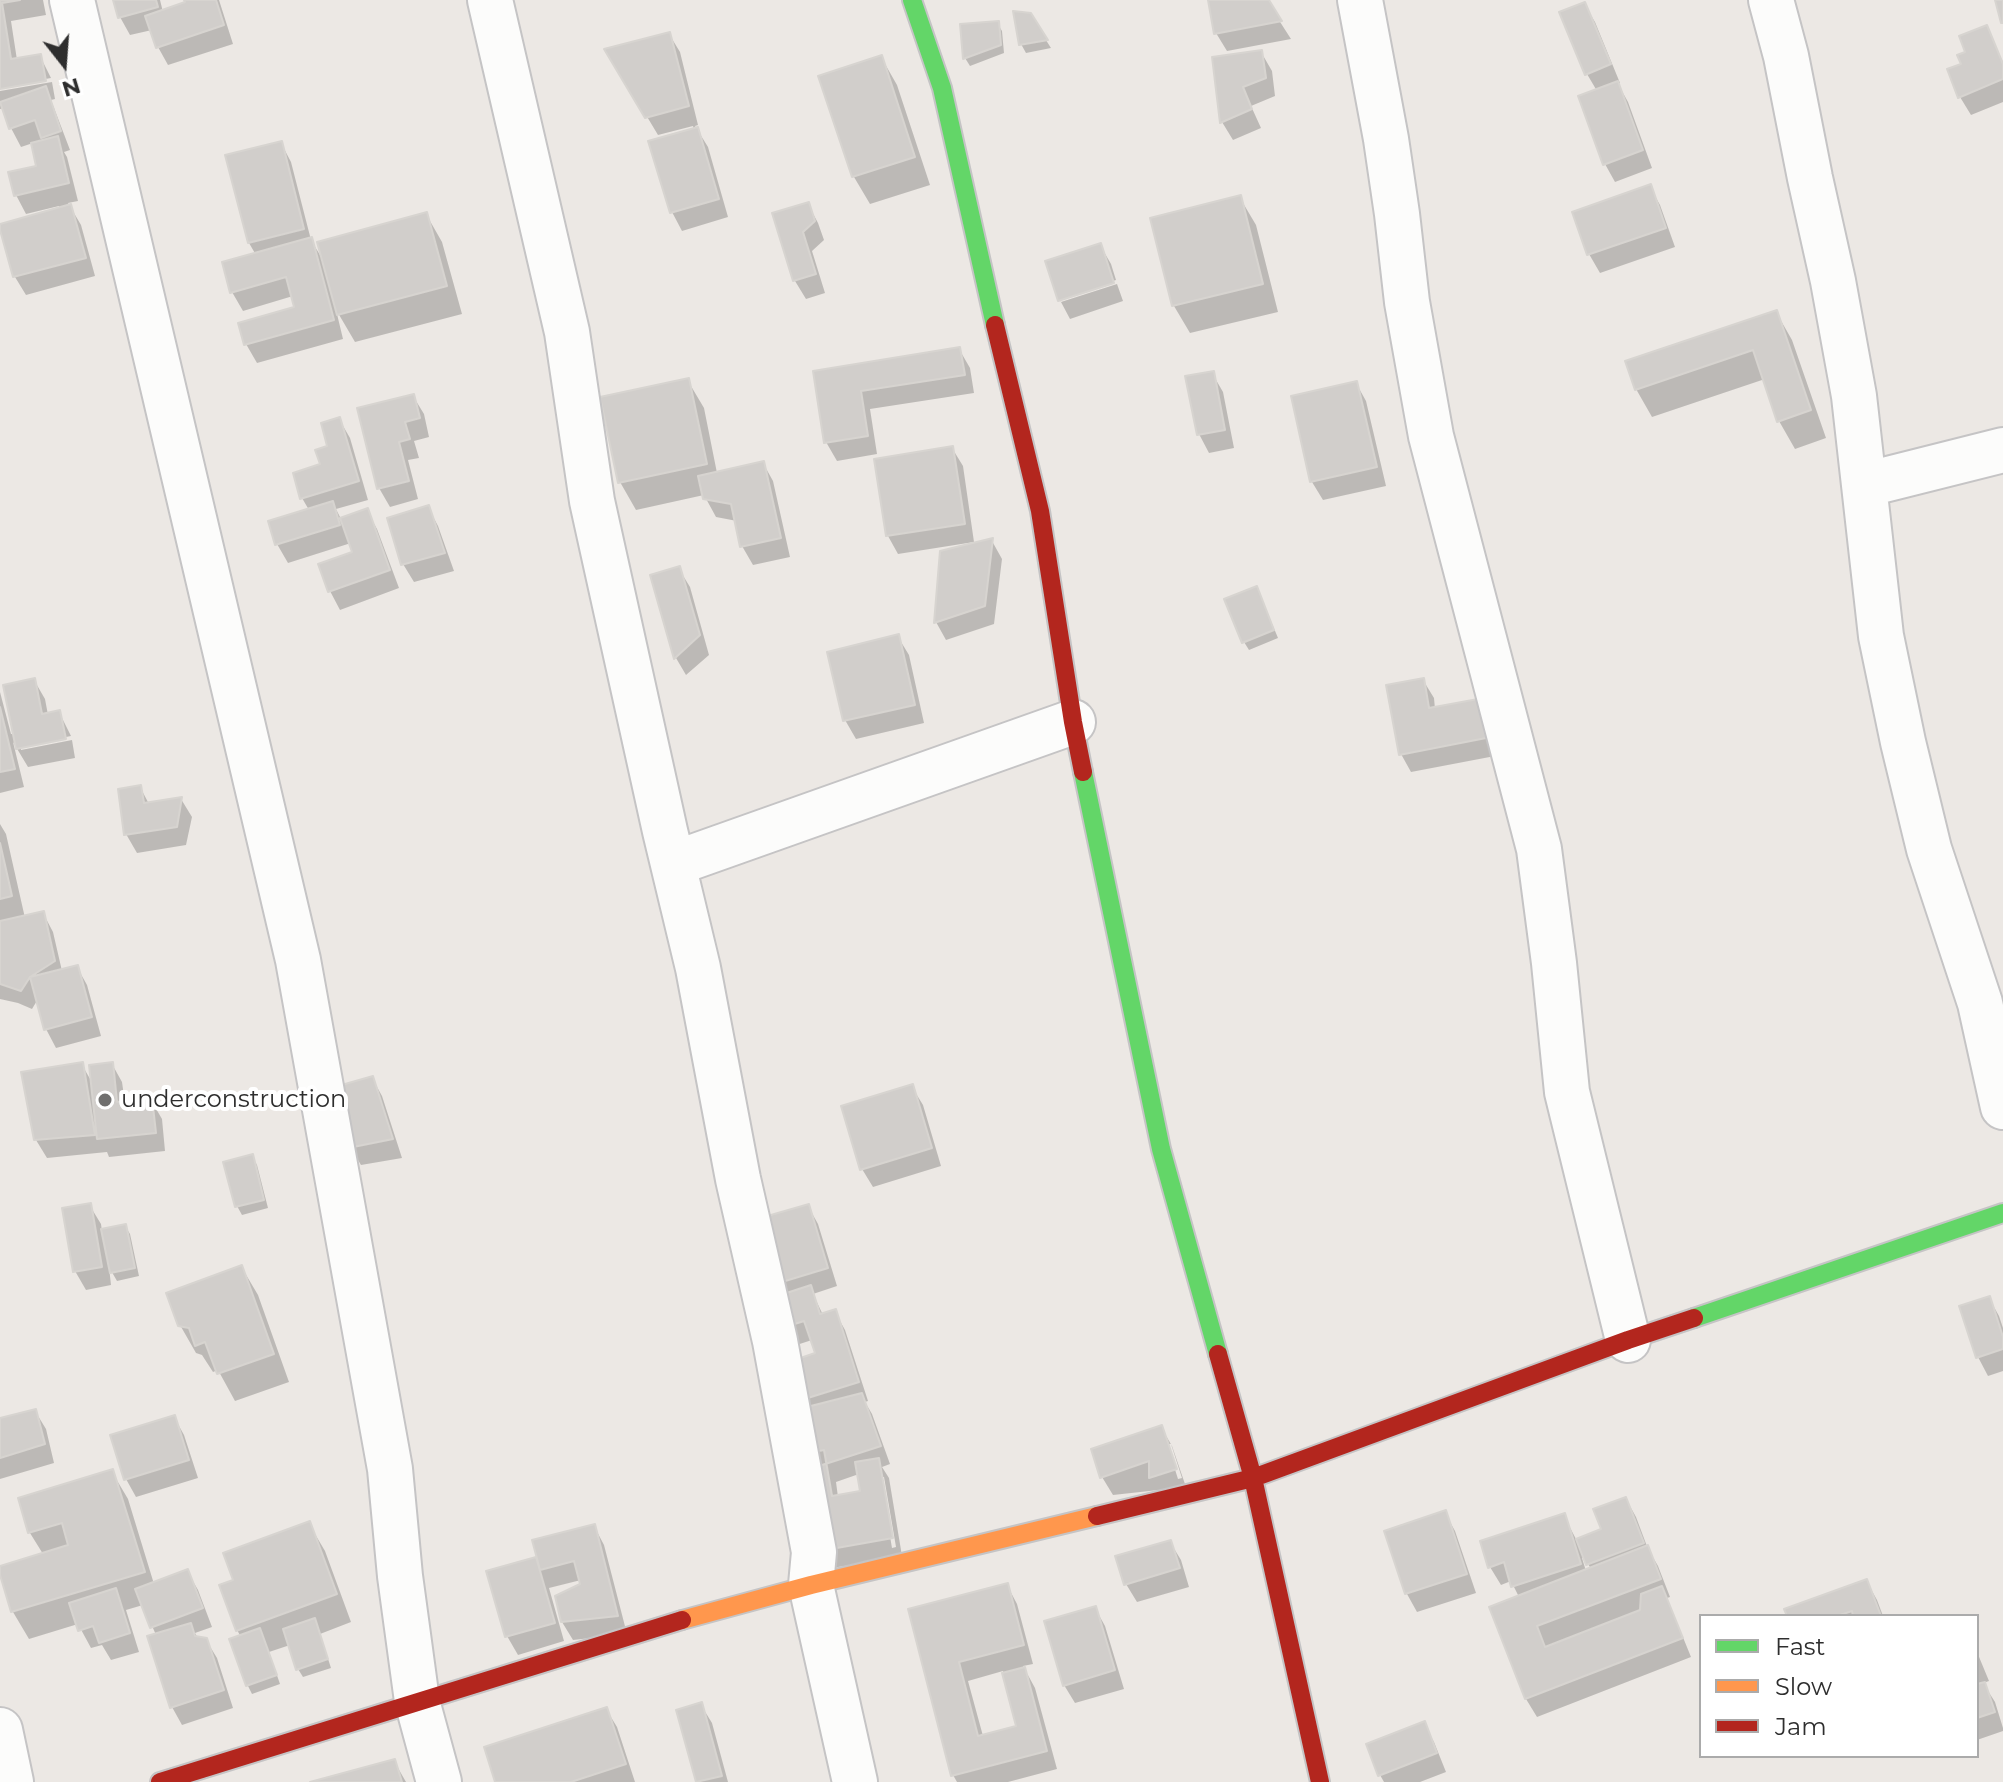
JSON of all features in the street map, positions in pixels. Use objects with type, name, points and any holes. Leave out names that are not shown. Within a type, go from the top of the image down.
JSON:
[{"type":"street","points":[[72,0],[298,960],[390,1469],[400,1576],[417,1701],[439,1782]]},
{"type":"street","points":[[490,0],[567,332],[592,501],[698,968],[738,1179],[775,1341],[814,1552],[811,1585],[855,1782]]},
{"type":"street","points":[[912,0],[942,88],[979,260],[1040,511],[1073,722],[1161,1149],[1253,1478],[1320,1782]]},
{"type":"street","points":[[1360,0],[1386,139],[1407,302],[1431,436],[1539,849],[1567,1092],[1628,1340]]},
{"type":"street","points":[[1771,0],[1786,56],[1854,396],[1881,636],[1903,742],[1929,849],[1980,1003],[2003,1107]]},
{"type":"street","points":[[1864,485],[2003,450]]},
{"type":"street","points":[[673,864],[1073,722]]},
{"type":"street","points":[[160,1782],[650,1629],[811,1585],[1253,1478],[1628,1340],[2003,1213]]},
{"type":"street","points":[[0,1730],[11,1782]]},
{"type":"building","points":[[0,0],[20,0],[2,3],[11,59],[41,54],[46,81],[0,89]]},
{"type":"building","points":[[113,0],[156,0],[158,7],[118,18]]},
{"type":"building","points":[[184,0],[216,0],[224,25],[156,48],[145,16]]},
{"type":"building","points":[[1208,0],[1269,0],[1282,21],[1214,34]]},
{"type":"building","points":[[1995,0],[2003,0],[2003,23],[2001,23]]},
{"type":"building","points":[[1585,2],[1611,64],[1585,75],[1559,12]]},
{"type":"building","points":[[1013,11],[1031,13],[1048,40],[1019,45]]},
{"type":"building","points":[[999,21],[1001,45],[963,59],[960,24]]},
{"type":"building","points":[[1987,25],[2003,64],[2003,79],[1958,98],[1947,69],[1961,64],[1957,55],[1965,52],[1959,36]]},
{"type":"building","points":[[670,32],[689,106],[645,118],[604,49]]},
{"type":"building","points":[[1262,50],[1266,78],[1243,87],[1252,109],[1220,123],[1212,57]]},
{"type":"building","points":[[882,55],[915,157],[852,177],[818,76]]},
{"type":"building","points":[[1618,81],[1643,150],[1603,165],[1578,96]]},
{"type":"building","points":[[46,86],[61,131],[41,138],[35,120],[9,129],[0,102]]},
{"type":"building","points":[[698,127],[719,199],[670,213],[648,141]]},
{"type":"building","points":[[58,136],[69,183],[14,196],[8,172],[36,166],[31,143]]},
{"type":"building","points":[[282,141],[304,229],[248,243],[225,155]]},
{"type":"building","points":[[1651,184],[1666,228],[1587,255],[1572,212]]},
{"type":"building","points":[[1241,195],[1263,284],[1172,306],[1150,218]]},
{"type":"building","points":[[809,202],[815,221],[803,232],[816,274],[793,281],[772,213]]},
{"type":"building","points":[[71,204],[86,258],[13,277],[0,224]]},
{"type":"building","points":[[427,212],[447,286],[337,315],[317,242]]},
{"type":"building","points":[[312,237],[334,320],[244,345],[238,323],[294,307],[286,277],[230,293],[222,262]]},
{"type":"building","points":[[1101,243],[1114,283],[1058,301],[1045,261]]},
{"type":"building","points":[[1777,310],[1811,410],[1777,422],[1753,350],[1635,390],[1625,361]]},
{"type":"building","points":[[960,347],[965,375],[861,391],[868,436],[824,443],[813,371]]},
{"type":"building","points":[[1214,371],[1225,430],[1197,435],[1185,376]]},
{"type":"building","points":[[689,378],[707,464],[618,483],[600,397]]},
{"type":"building","points":[[1357,381],[1377,467],[1310,482],[1291,396]]},
{"type":"building","points":[[414,394],[420,418],[405,422],[410,439],[399,442],[409,481],[377,489],[357,408]]},
{"type":"building","points":[[340,417],[359,481],[300,499],[293,473],[320,464],[315,450],[327,446],[321,423]]},
{"type":"building","points":[[953,446],[965,524],[886,536],[874,459]]},
{"type":"building","points":[[764,461],[781,538],[740,547],[731,504],[703,499],[698,476]]},
{"type":"building","points":[[333,501],[340,525],[275,545],[268,521]]},
{"type":"building","points":[[429,505],[445,553],[401,565],[387,518]]},
{"type":"building","points":[[368,508],[390,570],[328,592],[318,564],[352,552],[340,518]]},
{"type":"building","points":[[993,538],[985,606],[934,623],[940,551]]},
{"type":"building","points":[[680,566],[700,635],[674,659],[650,575]]},
{"type":"building","points":[[1257,586],[1274,630],[1242,643],[1224,599]]},
{"type":"building","points":[[899,634],[915,705],[843,721],[827,652]]},
{"type":"building","points":[[35,678],[42,714],[60,710],[66,739],[16,749],[3,685]]},
{"type":"building","points":[[1424,678],[1429,708],[1478,699],[1486,738],[1399,755],[1386,685]]},
{"type":"building","points":[[0,707],[15,769],[0,772]]},
{"type":"building","points":[[141,785],[144,803],[182,797],[177,827],[124,835],[118,789]]},
{"type":"building","points":[[0,843],[12,896],[0,899]]},
{"type":"building","points":[[44,911],[55,961],[30,977],[21,991],[0,984],[0,921]]},
{"type":"building","points":[[78,965],[92,1017],[44,1030],[30,977]]},
{"type":"building","points":[[83,1062],[95,1135],[34,1140],[21,1072]]},
{"type":"building","name":"underconstruction","points":[[113,1062],[117,1102],[152,1098],[156,1133],[97,1139],[89,1065]]},
{"type":"building","points":[[373,1076],[393,1139],[348,1148],[331,1088]]},
{"type":"building","points":[[913,1084],[932,1148],[860,1170],[841,1106]]},
{"type":"building","points":[[253,1154],[264,1200],[235,1207],[223,1162]]},
{"type":"building","points":[[91,1203],[102,1267],[73,1272],[62,1208]]},
{"type":"building","points":[[809,1204],[828,1268],[762,1288],[757,1219]]},
{"type":"building","points":[[126,1224],[135,1268],[110,1273],[101,1229]]},
{"type":"building","points":[[242,1265],[274,1354],[217,1374],[205,1342],[195,1346],[189,1328],[178,1326],[166,1293]]},
{"type":"building","points":[[811,1285],[820,1314],[836,1309],[859,1382],[798,1401],[786,1363],[815,1353],[804,1321],[766,1333],[756,1303]]},
{"type":"building","points":[[1990,1296],[2003,1337],[2003,1349],[1976,1358],[1959,1306]]},
{"type":"building","points":[[862,1393],[881,1446],[819,1466],[799,1409]]},
{"type":"building","points":[[36,1409],[45,1444],[0,1458],[0,1418]]},
{"type":"building","points":[[175,1415],[189,1460],[124,1480],[110,1435]]},
{"type":"building","points":[[1162,1425],[1177,1469],[1149,1478],[1149,1461],[1100,1478],[1091,1449]]},
{"type":"building","points":[[824,1450],[832,1496],[860,1491],[855,1462],[879,1458],[893,1538],[814,1552],[797,1455]]},
{"type":"building","points":[[113,1469],[145,1572],[11,1612],[0,1566],[68,1545],[62,1523],[28,1533],[18,1498]]},
{"type":"building","points":[[1626,1497],[1644,1543],[1586,1565],[1576,1539],[1601,1529],[1593,1509]]},
{"type":"building","points":[[1446,1510],[1467,1574],[1405,1594],[1384,1531]]},
{"type":"building","points":[[1565,1513],[1581,1564],[1511,1587],[1504,1562],[1488,1568],[1480,1541]]},
{"type":"building","points":[[310,1521],[337,1594],[236,1631],[219,1585],[233,1580],[223,1553]]},
{"type":"building","points":[[595,1524],[618,1616],[561,1622],[555,1596],[580,1584],[574,1561],[540,1570],[532,1540]]},
{"type":"building","points":[[1171,1540],[1180,1568],[1124,1585],[1115,1556]]},
{"type":"building","points":[[1648,1545],[1661,1579],[1537,1626],[1545,1647],[1640,1610],[1641,1594],[1662,1586],[1683,1638],[1525,1699],[1489,1607]]},
{"type":"building","points":[[536,1557],[555,1623],[505,1637],[486,1571]]},
{"type":"building","points":[[188,1569],[203,1608],[150,1628],[135,1589]]},
{"type":"building","points":[[1867,1579],[1880,1614],[1853,1614],[1852,1611],[1843,1614],[1786,1614],[1784,1609]]},
{"type":"building","points":[[1008,1583],[1024,1645],[959,1662],[978,1736],[1016,1726],[1002,1673],[1025,1667],[1047,1751],[951,1776],[908,1609]]},
{"type":"building","points":[[116,1588],[130,1633],[99,1643],[93,1626],[78,1631],[69,1603]]},
{"type":"building","points":[[1096,1606],[1115,1670],[1063,1686],[1044,1621]]},
{"type":"building","points":[[315,1618],[328,1659],[296,1670],[283,1629]]},
{"type":"building","points":[[191,1623],[195,1636],[207,1638],[224,1690],[170,1708],[147,1636]]},
{"type":"building","points":[[260,1628],[277,1675],[246,1686],[229,1639]]},
{"type":"building","points":[[1985,1682],[1995,1712],[1979,1717],[1979,1684]]},
{"type":"building","points":[[702,1702],[722,1776],[696,1782],[676,1710]]},
{"type":"building","points":[[607,1707],[626,1764],[571,1782],[495,1782],[484,1747]]},
{"type":"building","points":[[1425,1721],[1437,1753],[1378,1776],[1366,1744]]},
{"type":"building","points":[[395,1759],[402,1782],[310,1782]]},
{"type":"traffic: fast","points":[[912,0],[942,88],[995,325]]},
{"type":"traffic: fast","points":[[1083,772],[1161,1149],[1218,1354]]},
{"type":"traffic: fast","points":[[1694,1318],[2003,1213]]},
{"type":"traffic: slow","points":[[682,1620],[811,1585],[1097,1516]]},
{"type":"traffic: jam","points":[[995,325],[1040,511],[1083,772]]},
{"type":"traffic: jam","points":[[1097,1516],[1253,1478],[1694,1318]]},
{"type":"traffic: jam","points":[[1218,1354],[1253,1478],[1320,1782]]},
{"type":"traffic: jam","points":[[160,1782],[682,1620]]},
{"type":"place","name":"underconstruction","points":[[105,1100]]}]
